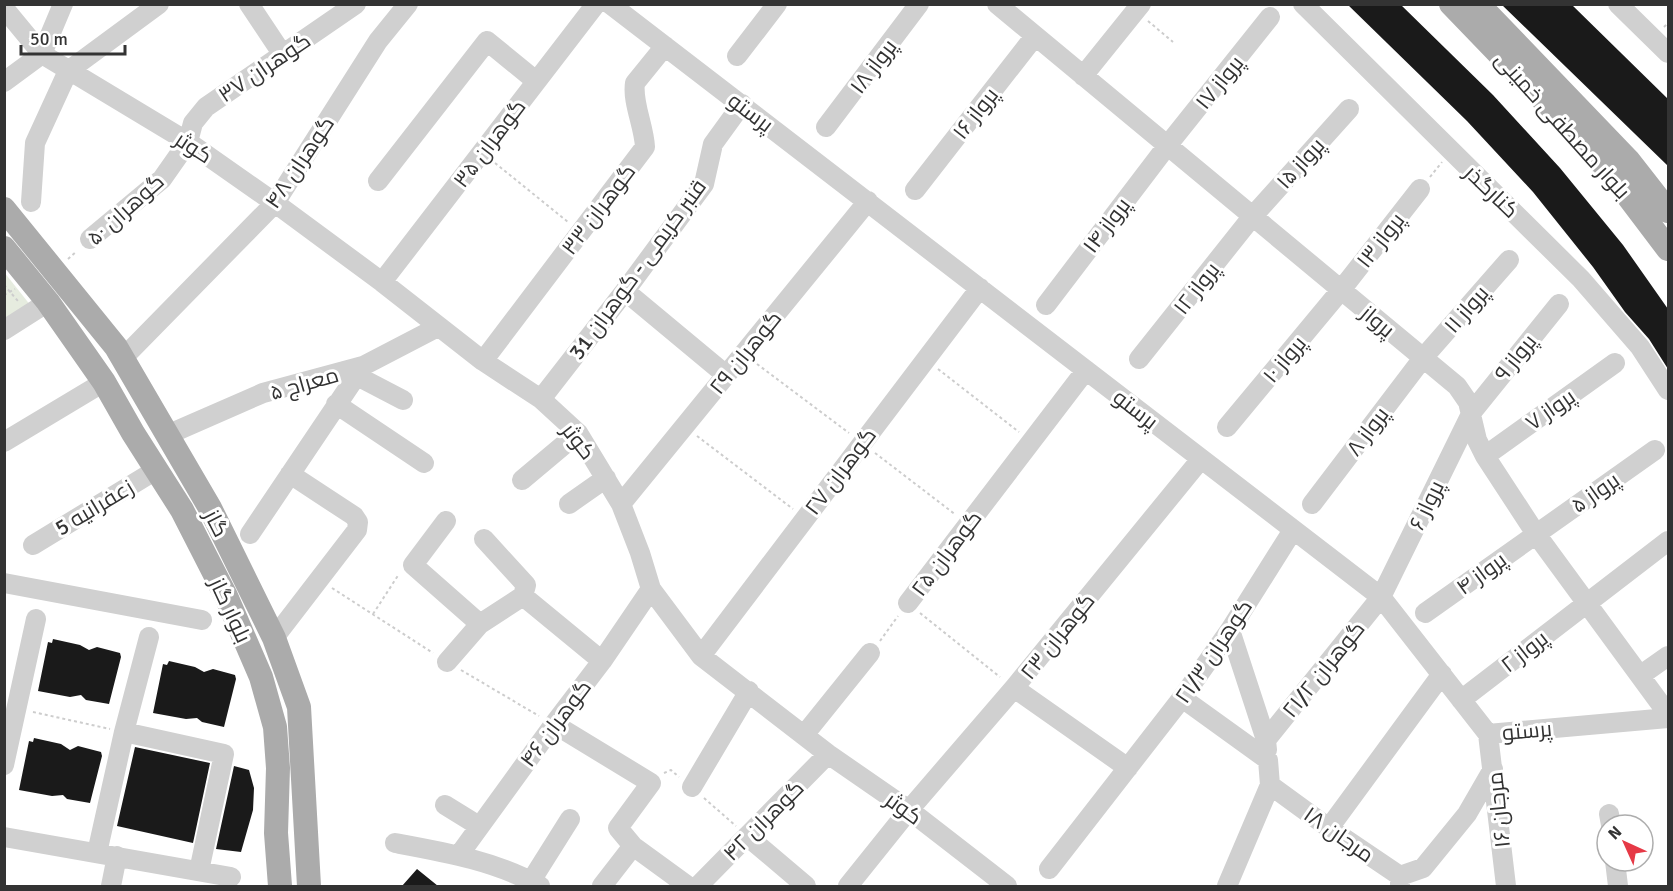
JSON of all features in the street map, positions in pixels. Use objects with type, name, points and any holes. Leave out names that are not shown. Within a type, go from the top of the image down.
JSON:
[{"type":"main road","name":"بلوار مصطفی خمینی","points":[[1451,4],[1612,174],[1668,249]]},
{"type":"main road","name":"بلوار مصطفی خمینی","points":[[1478,4],[1628,160],[1668,211]]},
{"type":"main road","name":"گاز","points":[[5,209],[123,358],[210,508],[274,638],[299,706],[309,886]]},
{"type":"main road","name":"بلوار گاز","points":[[4,248],[38,309],[104,382],[182,510],[221,586],[261,677],[275,727],[278,768],[276,833],[279,886]]},
{"type":"street","points":[[4,82],[42,54],[63,4]]},
{"type":"street","points":[[31,202],[35,143],[68,71],[159,4]]},
{"type":"street","points":[[249,4],[283,55]]},
{"type":"street","name":"گوهران ۳۷","points":[[188,142],[193,123],[206,107],[356,4]]},
{"type":"street","name":"گوهران ۴۸","points":[[123,358],[275,203],[378,41],[408,4]]},
{"type":"street","name":"گوهران ۳۵","points":[[382,282],[596,4]]},
{"type":"street","name":"پرستو","points":[[610,4],[1381,597],[1488,734],[1668,716]]},
{"type":"street","points":[[737,56],[777,4]]},
{"type":"street","name":"پرواز ۱۸","points":[[826,127],[920,4]]},
{"type":"street","name":"پرواز","points":[[997,4],[1457,386],[1468,402],[1477,440],[1485,456],[1536,534],[1641,675],[1668,716]]},
{"type":"street","name":"کنارگذر","points":[[1303,4],[1581,279],[1640,347],[1668,390]]},
{"type":"street","points":[[1618,4],[1668,53]]},
{"type":"street","name":"کوثر","points":[[4,8],[42,54],[188,142],[382,282],[483,361],[541,399],[578,433],[621,504],[640,553],[651,590],[701,656],[828,754],[909,810],[1007,886]]},
{"type":"street","points":[[1083,76],[1138,8]]},
{"type":"street","name":"پرواز ۱۷","points":[[1167,146],[1270,17]]},
{"type":"street","name":"پرواز ۱۶","points":[[915,190],[1035,36]]},
{"type":"street","points":[[378,181],[488,41],[536,81]]},
{"type":"street","name":"گوهران ۳۳","points":[[483,361],[645,147],[644,131],[635,102],[635,83],[665,46]]},
{"type":"street","name":"قنبر کریمی - گوهران 31","points":[[541,399],[704,184],[713,144],[742,104]]},
{"type":"street","name":"پرواز ۱۵","points":[[1252,217],[1349,109]]},
{"type":"street","name":"گوهران ۵۰","points":[[90,239],[162,179],[188,142]]},
{"type":"street","name":"پرواز ۱۴","points":[[1046,305],[1167,146]]},
{"type":"street","name":"پرواز ۱۳","points":[[1341,290],[1420,189]]},
{"type":"street","name":"گوهران ۲۹","points":[[621,504],[868,201]]},
{"type":"street","name":"پرواز ۱۲","points":[[1139,359],[1252,217]]},
{"type":"street","name":"پرواز ۱۱","points":[[1423,358],[1509,260]]},
{"type":"street","name":"گوهران ۲۷","points":[[701,656],[980,288]]},
{"type":"street","name":"پرواز ۱۰","points":[[1227,427],[1341,290]]},
{"type":"street","points":[[625,291],[726,375]]},
{"type":"street","name":"پرواز ۹","points":[[1472,412],[1559,304]]},
{"type":"street","points":[[4,330],[38,309]]},
{"type":"street","name":"معراج ۵","points":[[167,435],[263,393],[360,371],[438,327]]},
{"type":"street","name":"پرواز ۸","points":[[1312,504],[1423,358]]},
{"type":"street","name":"پرواز ۷","points":[[1485,456],[1615,363]]},
{"type":"street","name":"گوهران ۲۵","points":[[908,603],[1086,370]]},
{"type":"street","points":[[250,534],[360,371],[403,400]]},
{"type":"street","points":[[7,434],[104,382]]},
{"type":"street","points":[[336,404],[424,463]]},
{"type":"street","name":"پرواز ۶","points":[[1381,597],[1472,412]]},
{"type":"street","points":[[522,480],[578,433]]},
{"type":"street","name":"پرواز ۵","points":[[1536,534],[1655,450]]},
{"type":"street","name":"گوهران ۲۳","points":[[848,886],[1201,459]]},
{"type":"street","name":"5 زعفرانیه","points":[[33,545],[156,470]]},
{"type":"street","points":[[274,638],[357,530],[358,522],[354,516],[290,474]]},
{"type":"street","points":[[569,504],[606,478]]},
{"type":"street","points":[[446,521],[413,565],[480,624]]},
{"type":"street","name":"گوهران ۲۱/۳","points":[[1049,869],[1182,698],[1230,630],[1293,530]]},
{"type":"street","name":"پرواز ۴","points":[[1425,613],[1536,534]]},
{"type":"street","points":[[447,662],[480,624],[523,596],[526,585],[484,539]]},
{"type":"street","name":"پرواز ۲","points":[[1461,700],[1668,541]]},
{"type":"street","points":[[4,583],[202,621]]},
{"type":"street","name":"گوهران ۴۶","points":[[459,855],[602,661],[651,590]]},
{"type":"street","points":[[523,596],[602,661]]},
{"type":"street","name":"گوهران ۲۱/۲","points":[[1266,740],[1381,597]]},
{"type":"street","points":[[4,765],[36,619]]},
{"type":"street","points":[[1227,886],[1270,785],[1266,740],[1230,630]]},
{"type":"street","points":[[97,853],[124,732],[150,637]]},
{"type":"street","points":[[804,735],[870,653]]},
{"type":"street","points":[[1641,675],[1668,656]]},
{"type":"street","points":[[1329,828],[1442,674]]},
{"type":"street","points":[[1014,688],[1128,768]]},
{"type":"street","points":[[692,787],[749,691]]},
{"type":"street","points":[[1182,698],[1268,760]]},
{"type":"street","points":[[554,724],[651,783],[618,828],[633,846],[688,886]]},
{"type":"street","points":[[4,837],[117,856],[214,877],[224,754],[124,732]]},
{"type":"street","name":"مرجان ۱۶","points":[[1488,734],[1506,886]]},
{"type":"street","name":"گوهران ۴۲","points":[[698,886],[828,754]]},
{"type":"street","points":[[1400,881],[1423,868],[1467,814],[1493,769]]},
{"type":"street","name":"مرجان ۱۸","points":[[1270,785],[1400,881]]},
{"type":"street","points":[[445,805],[479,826]]},
{"type":"street","points":[[395,843],[459,855],[527,883],[570,819]]},
{"type":"street","points":[[747,836],[806,886]]},
{"type":"street","points":[[602,886],[633,846]]},
{"type":"street","points":[[111,886],[117,856]]},
{"type":"path","points":[[1138,8],[1173,42]]},
{"type":"path","points":[[1420,189],[1451,150]]},
{"type":"path","points":[[481,152],[582,233]]},
{"type":"path","name":"گوهران ۵۰","points":[[56,271],[90,239]]},
{"type":"path","points":[[4,285],[38,309]]},
{"type":"path","points":[[744,354],[968,524]]},
{"type":"path","points":[[926,359],[1031,442]]},
{"type":"path","points":[[684,426],[805,518]]},
{"type":"path","points":[[373,614],[404,567],[413,565]]},
{"type":"path","points":[[323,574],[323,579],[328,586],[447,662],[554,724]]},
{"type":"path","points":[[908,603],[1014,688]]},
{"type":"path","name":"گوهران ۲۵","points":[[870,653],[908,603]]},
{"type":"path","points":[[17,708],[124,732]]},
{"type":"path","points":[[651,783],[670,770],[747,836]]},
{"type":"shaded area","points":[[4,272],[31,306],[4,322]]},
{"type":"building","points":[[1347,4],[1400,4],[1493,95],[1560,168],[1623,245],[1668,309],[1668,369],[1649,339],[1625,312],[1593,267],[1533,192],[1467,121]]},
{"type":"building","points":[[1501,4],[1571,4],[1668,99],[1668,166]]},
{"type":"building","points":[[53,639],[80,645],[89,650],[97,647],[120,653],[121,657],[109,704],[86,700],[81,695],[70,697],[38,691],[48,642],[52,643]]},
{"type":"building","points":[[169,661],[195,667],[204,672],[213,669],[235,675],[236,679],[224,727],[202,722],[197,718],[186,719],[153,713],[163,664],[167,665]]},
{"type":"building","points":[[34,738],[61,744],[70,750],[78,746],[101,752],[102,756],[90,803],[67,799],[63,795],[52,796],[19,790],[29,741],[33,742]]},
{"type":"building","points":[[135,747],[210,763],[193,843],[117,826]]},
{"type":"building","points":[[234,766],[249,770],[254,788],[253,810],[241,852],[216,849]]},
{"type":"building","points":[[417,869],[438,886],[402,886]]}]
